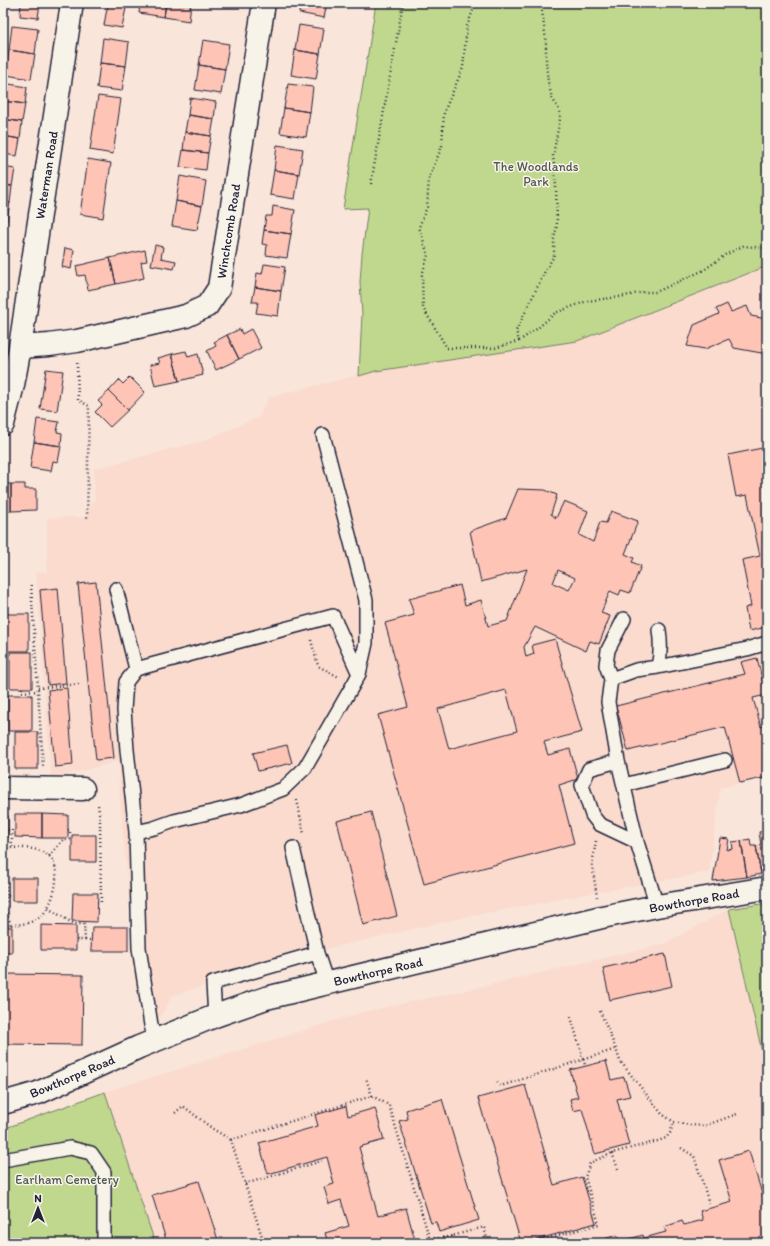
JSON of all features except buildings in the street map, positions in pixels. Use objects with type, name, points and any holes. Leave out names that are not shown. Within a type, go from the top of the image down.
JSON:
[{"type":"street","name":"Waterman Road","points":[[20,347],[72,3]]},
{"type":"street","name":"Winchcomb Road","points":[[20,347],[50,345],[77,340],[186,316],[207,306],[219,288],[264,3]]},
{"type":"street","points":[[3,424],[13,385],[20,347]]},
{"type":"street","points":[[3,788],[84,789]]},
{"type":"street","name":"Bowthorpe Road","points":[[3,1103],[38,1093],[214,1016],[266,998],[602,917],[657,906],[767,888]]},
{"type":"lane","points":[[136,832],[241,805],[283,789],[305,768],[356,680],[366,643],[366,600],[323,435]]},
{"type":"lane","points":[[116,589],[136,669]]},
{"type":"lane","points":[[155,1041],[138,948],[136,832],[124,710],[126,682],[136,669],[333,616],[356,680]]},
{"type":"lane","points":[[624,618],[608,650],[606,665],[611,679],[608,702],[618,761],[637,842],[657,906]]},
{"type":"lane","points":[[658,667],[661,644],[659,630]]},
{"type":"lane","points":[[611,679],[636,670],[747,650],[767,643]]},
{"type":"lane","points":[[624,785],[725,760]]},
{"type":"lane","points":[[618,761],[589,769],[582,785],[592,815],[599,824],[637,842]]},
{"type":"lane","points":[[293,848],[317,953],[327,983]]},
{"type":"lane","points":[[214,1016],[213,983],[317,953]]},
{"type":"lane","points":[[3,1160],[70,1148],[91,1153],[104,1172],[104,1243]]},
{"type":"path","points":[[371,184],[403,3]]},
{"type":"path","points":[[476,3],[467,26],[463,68],[444,112],[442,146],[429,178],[427,207],[419,227],[428,256],[422,275],[423,308],[447,348],[495,348],[519,340],[538,328],[555,313],[586,301],[619,298],[644,292],[656,292],[704,270],[725,255],[743,246],[767,248]]},
{"type":"path","points":[[519,340],[516,331],[546,269],[554,256],[554,239],[557,225],[556,186],[553,155],[560,119],[560,111],[552,98],[548,82],[546,41],[541,3]]},
{"type":"path","points":[[77,340],[78,400],[89,406],[87,520]]},
{"type":"path","points":[[31,585],[44,774],[47,788]]},
{"type":"path","points":[[289,628],[293,643],[310,639],[318,666],[356,680]]},
{"type":"path","points":[[22,688],[22,694],[78,684]]},
{"type":"path","points":[[293,779],[306,840]]},
{"type":"path","points":[[84,789],[91,792],[97,799],[100,821],[101,902],[97,902]]},
{"type":"path","points":[[599,824],[592,865],[595,890],[602,917]]},
{"type":"path","points":[[8,830],[14,830],[12,848]]},
{"type":"path","points":[[49,856],[63,840],[71,839],[70,830],[68,830]]},
{"type":"path","points":[[3,848],[33,849],[41,851],[49,856],[55,867],[56,882],[54,895],[48,908],[41,917],[28,923],[3,925]]},
{"type":"path","points":[[3,883],[6,883],[4,896],[5,908],[10,925]]},
{"type":"path","points":[[4,896],[12,896]]},
{"type":"path","points":[[48,908],[74,924],[84,923],[85,940]]},
{"type":"path","points":[[76,940],[91,940]]},
{"type":"path","points":[[600,1011],[620,1061],[662,1114],[674,1122],[704,1126],[737,1114]]},
{"type":"path","points":[[571,1018],[586,1065]]},
{"type":"path","points":[[497,1082],[501,1086],[616,1049]]},
{"type":"path","points":[[366,1078],[372,1096],[389,1105],[429,1242],[484,1228],[488,1243]]},
{"type":"path","points":[[230,1140],[372,1096]]},
{"type":"path","points":[[175,1113],[183,1106],[230,1140],[264,1243]]},
{"type":"path","points":[[532,1243],[599,1224],[585,1177],[590,1163],[612,1153],[666,1138],[670,1133],[674,1122]]},
{"type":"path","points":[[681,1148],[694,1156],[710,1206]]},
{"type":"path","points":[[612,1153],[618,1170]]},
{"type":"path","points":[[245,1184],[322,1161]]},
{"type":"path","points":[[452,1236],[455,1243]]},
{"type":"shaded area","points":[[767,266],[767,777],[720,788],[709,872],[469,916],[330,948],[234,975],[172,996],[147,1041],[135,959],[120,798],[119,761],[51,779],[36,572],[47,572],[47,518],[85,517],[95,499],[94,469],[203,441],[259,417],[269,397],[376,371],[577,341]]},
{"type":"shaded area","points":[[729,909],[767,1073],[767,1243],[155,1243],[105,1092],[367,1011],[473,989],[664,944]]},
{"type":"green space","name":"The Woodlands Park","points":[[376,3],[767,3],[767,266],[577,341],[376,371],[359,376],[362,314],[360,282],[368,208],[343,209]]},
{"type":"green space","points":[[767,903],[767,1073],[729,909]]},
{"type":"green space","name":"Earlham Cemetery","points":[[105,1092],[155,1243],[3,1243],[3,1129]]}]
